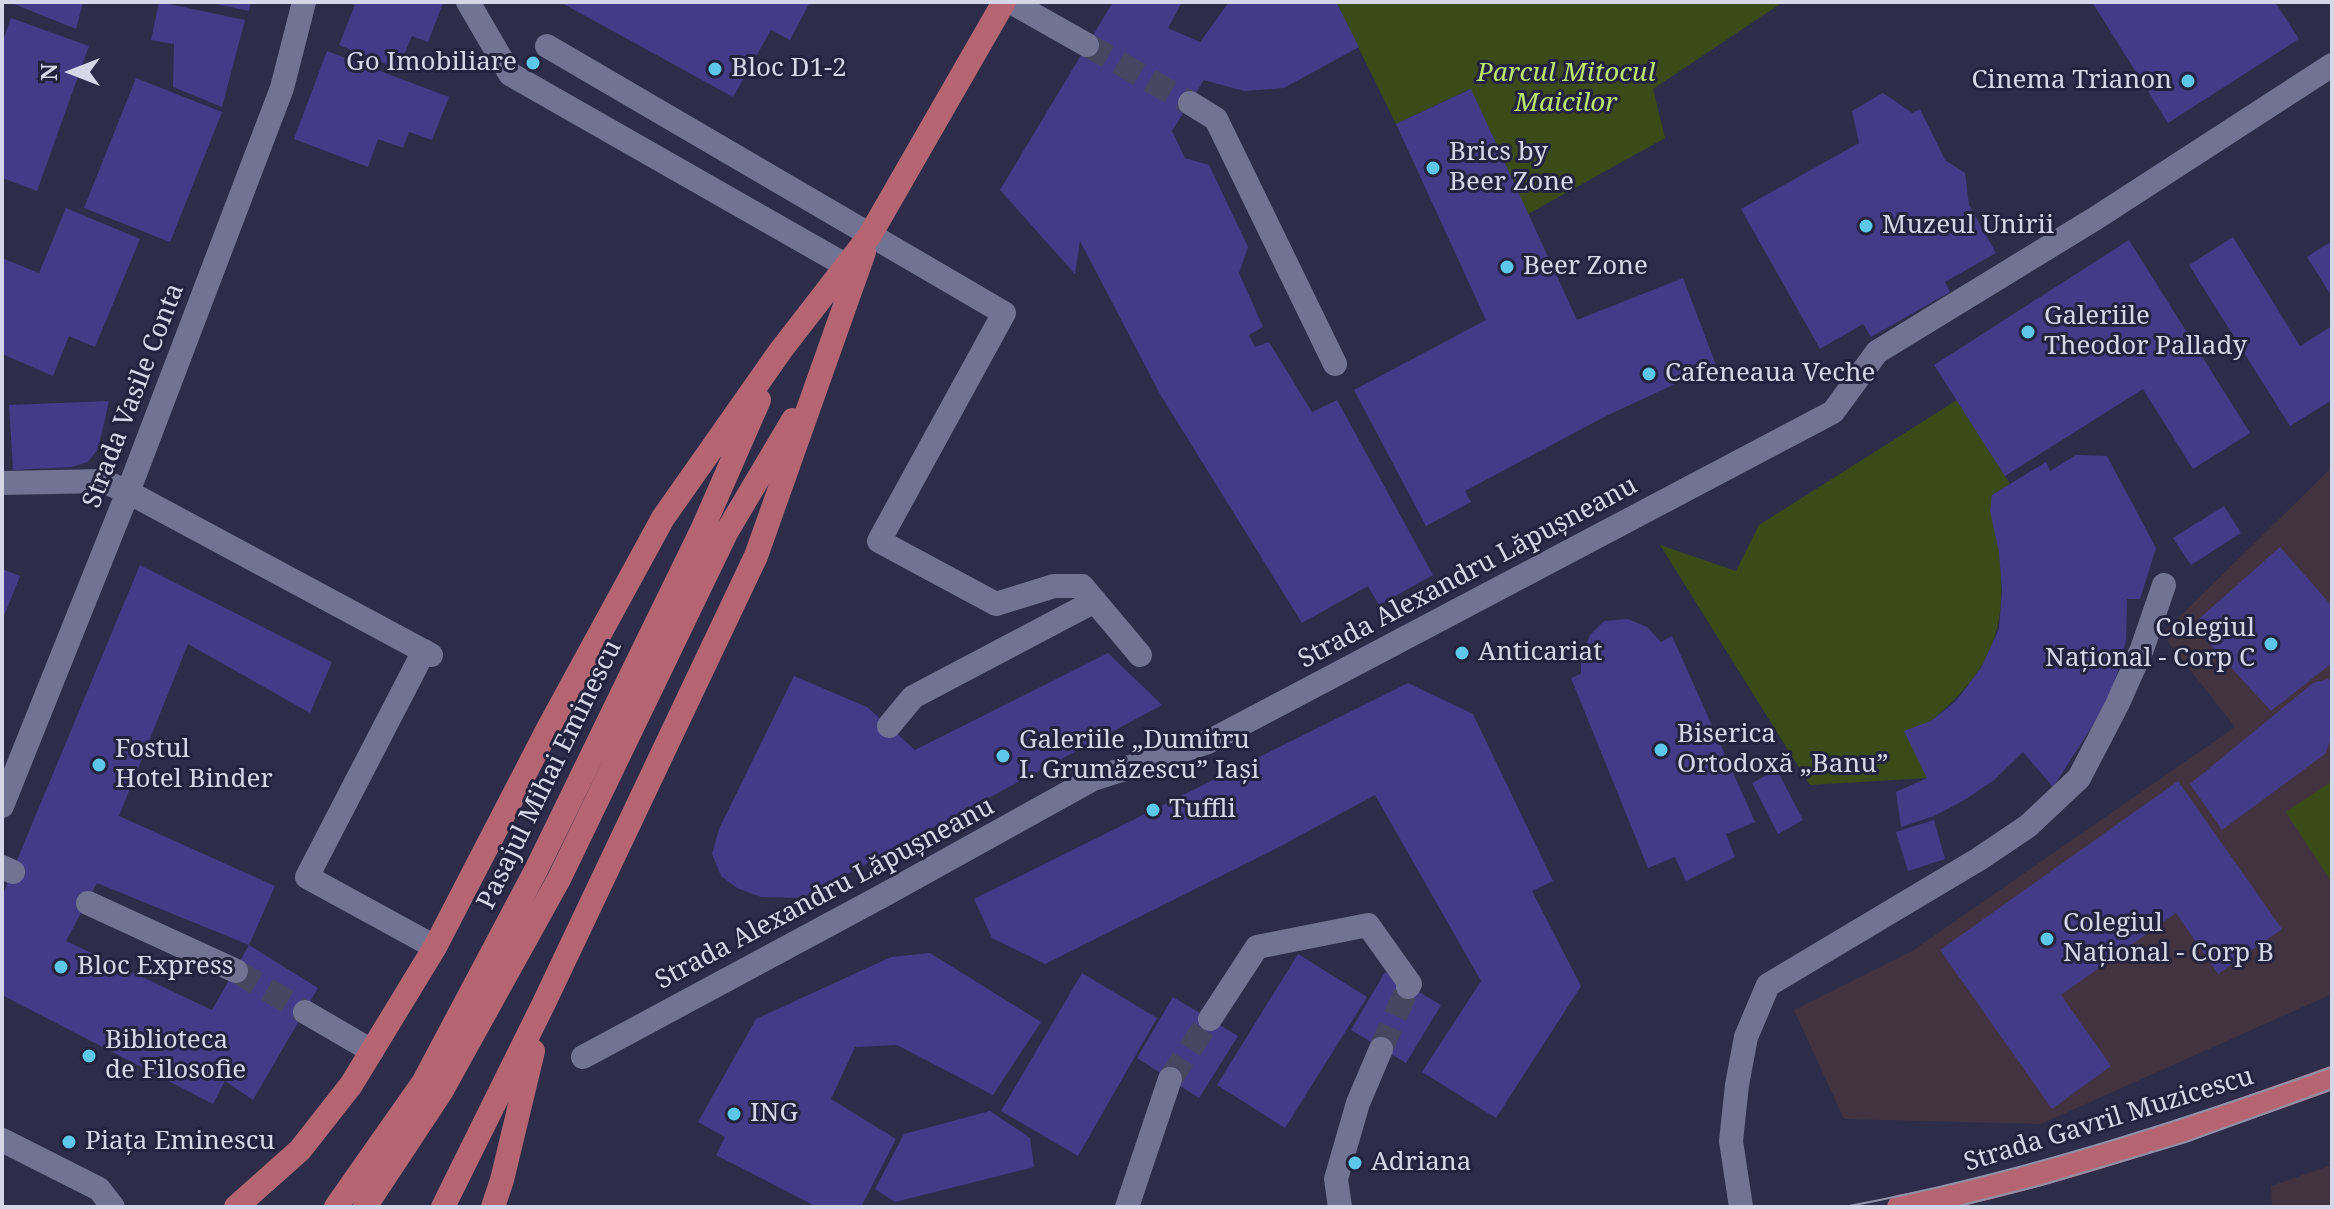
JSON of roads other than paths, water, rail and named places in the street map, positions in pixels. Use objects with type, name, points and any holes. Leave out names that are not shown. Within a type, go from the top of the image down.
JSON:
[{"type":"main road","points":[[236,1207],[300,1150],[351,1085],[435,947],[550,725],[663,518],[781,350],[870,235],[1004,2]]},
{"type":"main road","points":[[443,1207],[544,1003],[756,556],[870,235]]},
{"type":"main road","name":"Pasajul Mihai Eminescu","points":[[336,1207],[423,1083],[536,870],[702,530],[781,350]]},
{"type":"main road","name":"Pasajul Mihai Eminescu","points":[[365,1207],[441,1092],[559,879],[726,533],[821,374]]},
{"type":"main road","points":[[493,1207],[544,1003]]},
{"type":"main road","name":"Strada Gavril Muzicescu","points":[[1899,1207],[1930,1204],[2035,1176],[2183,1131],[2332,1078]]},
{"type":"street","name":"Strada Vasile Conta","points":[[2,806],[128,492],[282,88],[304,2]]},
{"type":"street","points":[[468,2],[510,74],[845,265]]},
{"type":"street","points":[[1011,2],[1087,45]]},
{"type":"street","points":[[547,46],[1004,313],[879,541],[996,604],[1054,586],[1082,586],[1140,655]]},
{"type":"street","name":"Strada Alexandru Lăpușneanu","points":[[583,1057],[1093,779],[1208,742],[1833,412],[1877,352],[2096,218],[2332,65]]},
{"type":"street","points":[[1190,103],[1216,119],[1335,364]]},
{"type":"street","points":[[2,483],[103,481],[428,653],[307,877],[435,947]]},
{"type":"street","points":[[1741,1207],[1731,1141],[1737,1085],[1746,1037],[1768,985],[1979,859],[2028,826],[2079,778],[2124,691],[2164,585]]},
{"type":"street","points":[[889,726],[913,697],[1095,601]]},
{"type":"street","points":[[88,903],[236,971]]},
{"type":"street","points":[[1210,1019],[1257,947],[1368,925],[1410,984],[1408,987]]},
{"type":"street","points":[[305,1012],[372,1051]]},
{"type":"street","points":[[1340,1207],[1336,1179],[1358,1103],[1381,1049]]},
{"type":"street","points":[[1127,1207],[1170,1079]]},
{"type":"street","points":[[2,1140],[99,1189],[113,1207]]},
{"type":"tunnel","points":[[1087,45],[1190,103]]},
{"type":"tunnel","points":[[236,971],[305,1012]]},
{"type":"tunnel","points":[[1381,1049],[1408,987]]},
{"type":"tunnel","points":[[1170,1079],[1210,1019]]},
{"type":"tram line","points":[[1844,1207],[1968,1180],[2091,1147],[2332,1067]]},
{"type":"tram line","points":[[1955,1207],[2186,1142],[2332,1089]]},
{"type":"place","name":"Go Imobiliare","points":[[533,63]]},
{"type":"place","name":"Bloc D1-2","points":[[715,69]]},
{"type":"place","name":"Cinema Trianon","points":[[2188,81]]},
{"type":"place","name":"Brics by Beer Zone","points":[[1433,168]]},
{"type":"place","name":"Muzeul Unirii","points":[[1866,226]]},
{"type":"place","name":"Beer Zone","points":[[1507,267]]},
{"type":"place","name":"Galeriile Theodor Pallady","points":[[2028,332]]},
{"type":"place","name":"Cafeneaua Veche","points":[[1649,374]]},
{"type":"place","name":"Colegiul Național - Corp C","points":[[2271,644]]},
{"type":"place","name":"Anticariat","points":[[1462,653]]},
{"type":"place","name":"Biserica Ortodoxă „Banu”","points":[[1661,750]]},
{"type":"place","name":"Galeriile „Dumitru I. Grumăzescu” Iași","points":[[1003,756]]},
{"type":"place","name":"Fostul Hotel Binder","points":[[99,765]]},
{"type":"place","name":"Tuffli","points":[[1153,810]]},
{"type":"place","name":"Colegiul Național - Corp B","points":[[2047,939]]},
{"type":"place","name":"Bloc Express","points":[[61,967]]},
{"type":"place","name":"Biblioteca de Filosofie","points":[[89,1056]]},
{"type":"place","name":"ING","points":[[734,1114]]},
{"type":"place","name":"Piața Eminescu","points":[[69,1142]]},
{"type":"place","name":"Adriana","points":[[1355,1163]]},
{"type":"park label","name":"Parcul Mitocul Maicilor","points":[[1566,89]]}]
